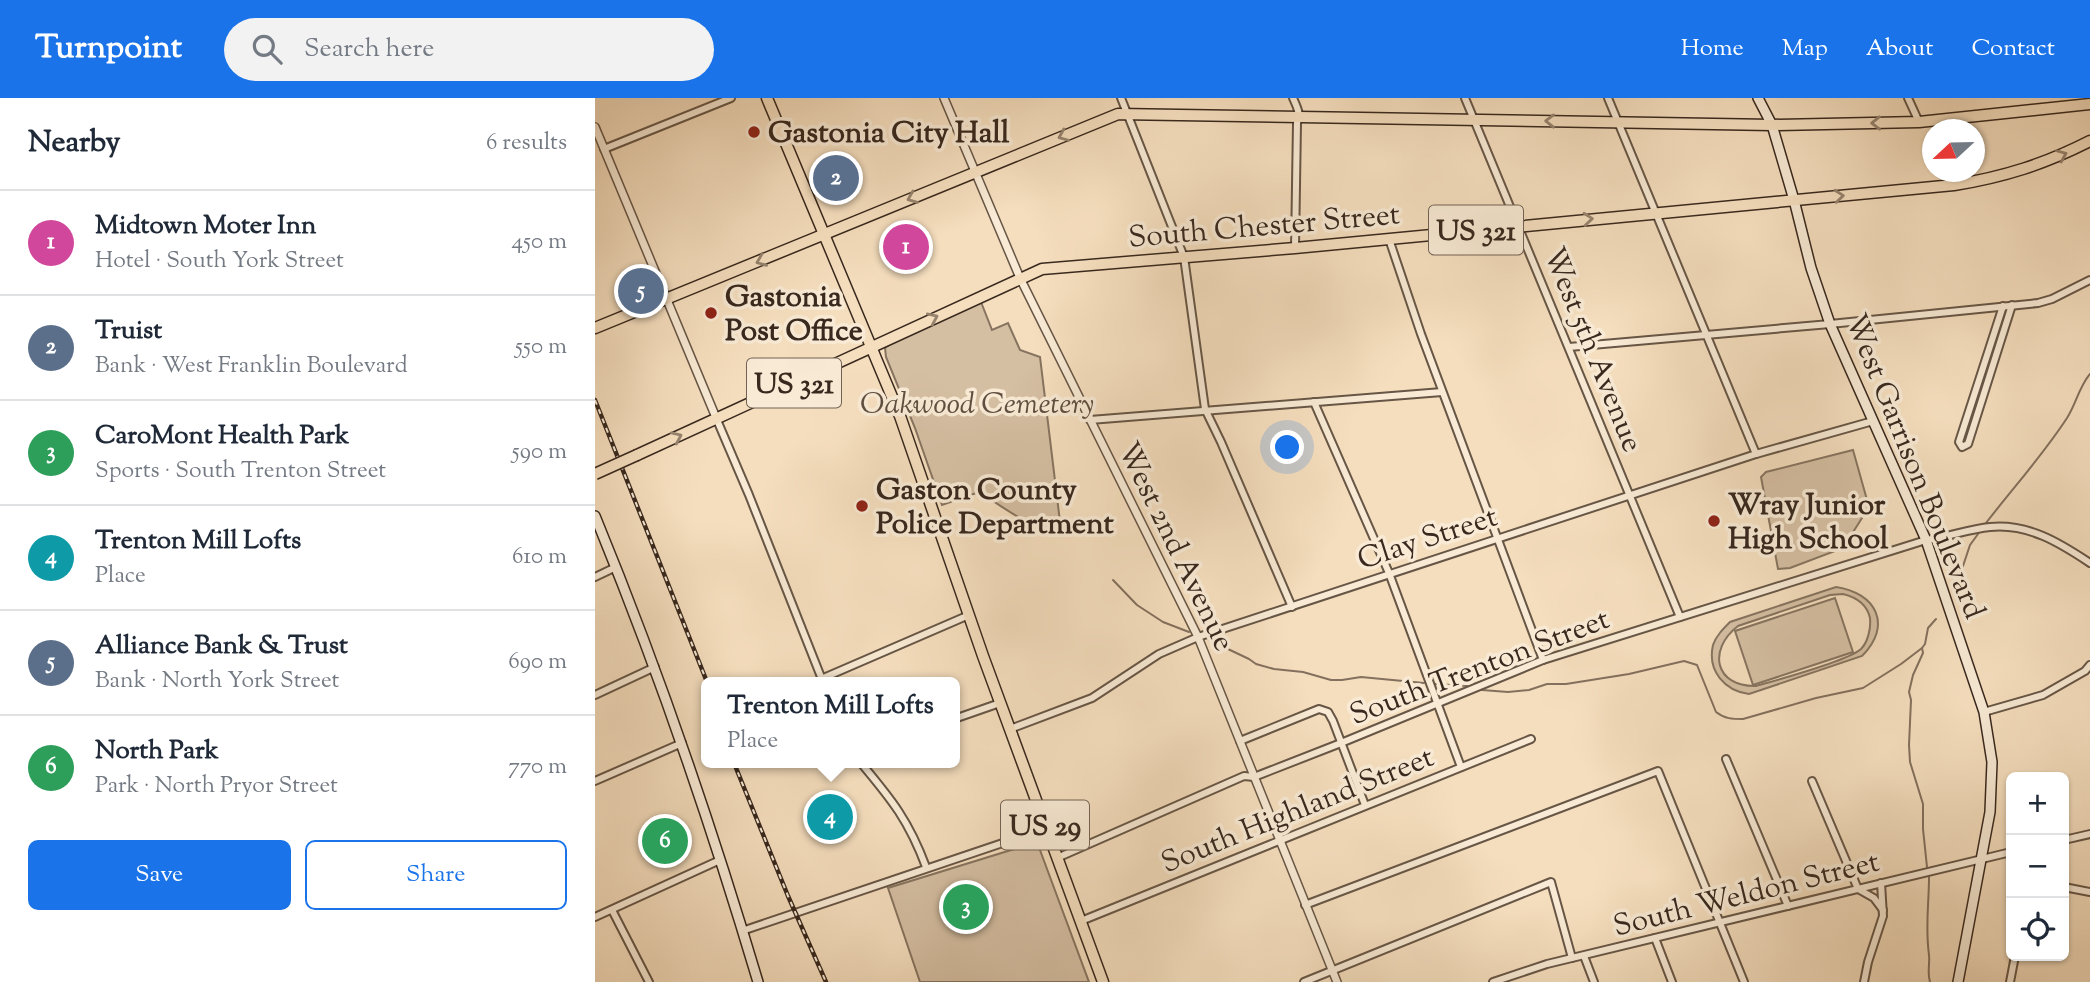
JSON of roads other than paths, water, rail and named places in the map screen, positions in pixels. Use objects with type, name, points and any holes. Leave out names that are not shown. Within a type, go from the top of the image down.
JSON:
[{"type":"main road","name":"US 29","points":[[767,98],[912,450],[1000,703],[1103,982]]},
{"type":"main road","name":"West Garrison Boulevard","points":[[1758,98],[1772,125],[1811,268],[1830,324],[1926,540],[1984,712],[1991,747],[1990,812],[1958,982]]},
{"type":"main road","points":[[595,328],[1106,118],[1127,114],[1772,125],[1919,122],[2090,104]]},
{"type":"main road","name":"South Chester Street","points":[[717,420],[871,346],[1050,267],[1295,248],[1954,185],[2027,169],[2090,141]]},
{"type":"main road","name":"US 321","points":[[595,474],[717,420]]},
{"type":"main road","points":[[595,516],[682,743],[758,982]]},
{"type":"street","points":[[604,149],[731,98]]},
{"type":"street","name":"West 2nd Avenue","points":[[944,98],[1020,278],[1198,637],[1337,982]]},
{"type":"street","points":[[1121,98],[1184,257],[1205,409],[1292,607]]},
{"type":"street","points":[[1293,98],[1299,110],[1295,248]]},
{"type":"street","name":"West 5th Avenue","points":[[1465,98],[1680,617]]},
{"type":"street","points":[[1608,98],[1756,454]]},
{"type":"street","points":[[1908,98],[1919,122]]},
{"type":"street","points":[[595,127],[758,517],[820,677]]},
{"type":"street","points":[[1389,239],[1442,392],[1543,660]]},
{"type":"street","points":[[1569,347],[2038,303],[2090,280]]},
{"type":"street","points":[[2003,306],[1959,440],[1962,447],[1968,444],[2012,306]]},
{"type":"street","points":[[1090,419],[1442,392]]},
{"type":"street","points":[[1314,402],[1389,573],[1461,767]]},
{"type":"street","name":"Clay Street","points":[[1010,729],[1092,698],[1159,654],[1198,637],[1756,454],[1873,421]]},
{"type":"street","name":"South Trenton Street","points":[[1058,858],[1244,776],[1254,777],[1543,660],[1926,540],[1991,527],[2029,530],[2049,538],[2090,563]]},
{"type":"street","points":[[595,577],[616,567]]},
{"type":"street","points":[[831,677],[969,615]]},
{"type":"street","points":[[595,695],[655,667]]},
{"type":"street","points":[[1984,712],[2043,695],[2087,668],[2090,679]]},
{"type":"street","points":[[960,717],[1000,703]]},
{"type":"street","points":[[1240,741],[1319,709],[1328,712],[1365,805]]},
{"type":"street","name":"South Highland Street","points":[[1081,921],[1531,739]]},
{"type":"street","points":[[595,781],[682,743]]},
{"type":"street","points":[[1726,759],[1788,906]]},
{"type":"street","points":[[865,768],[899,809],[915,837],[926,867]]},
{"type":"street","points":[[1305,905],[1658,771],[1744,982]]},
{"type":"street","points":[[1812,780],[1858,889],[1874,898],[1883,911]]},
{"type":"street","points":[[742,931],[1047,828]]},
{"type":"street","points":[[2069,839],[2090,834]]},
{"type":"street","name":"South Weldon Street","points":[[1493,982],[1572,958],[2006,853]]},
{"type":"street","points":[[595,917],[720,860]]},
{"type":"street","points":[[1304,982],[1551,882],[1572,958]]},
{"type":"street","points":[[1864,982],[1864,974],[1881,924],[1881,883]]},
{"type":"street","points":[[2069,888],[2090,892]]},
{"type":"street","points":[[612,910],[649,982]]},
{"type":"street","points":[[1655,938],[1672,982]]},
{"type":"street","points":[[1584,956],[1594,982]]},
{"type":"street","points":[[2010,982],[2014,961]]},
{"type":"waterway","points":[[1986,523],[2058,432],[2090,374]]},
{"type":"waterway","points":[[1958,581],[1970,545],[1978,534]]},
{"type":"waterway","points":[[1113,580],[1137,605],[1163,622],[1189,632]]},
{"type":"waterway","points":[[1927,867],[1923,804],[1910,762],[1909,692],[1923,653],[1928,628],[1936,619]]},
{"type":"waterway","points":[[1209,640],[1256,664],[1274,669],[1303,672],[1331,680],[1361,677],[1424,683]]},
{"type":"waterway","points":[[1482,690],[1529,690],[1547,684],[1566,684],[1629,674],[1684,661],[1697,665],[1716,712],[1729,718],[1743,719],[1863,688],[1922,648]]},
{"type":"waterway","points":[[1435,684],[1467,686]]},
{"type":"waterway","points":[[1929,877],[1927,935],[1930,982]]},
{"type":"railway","points":[[595,400],[705,677]]},
{"type":"railway","points":[[736,768],[826,982]]},
{"type":"place","name":"Gastonia City Hall","points":[[754,132]]},
{"type":"place","name":"Truist","points":[[836,178]]},
{"type":"place","name":"Midtown Moter Inn","points":[[906,247]]},
{"type":"place","name":"Alliance Bank & Trust","points":[[641,291]]},
{"type":"place","name":"Gastonia Post Office","points":[[711,313]]},
{"type":"place","name":"Gaston County Police Department","points":[[862,506]]},
{"type":"place","name":"Wray Junior High School","points":[[1714,521]]},
{"type":"place","name":"Trenton Mill Lofts","points":[[830,817]]},
{"type":"place","name":"North Park","points":[[665,841]]},
{"type":"place","name":"CaroMont Health Park","points":[[966,907]]},
{"type":"park label","name":"Oakwood Cemetery","points":[[977,403]]}]
